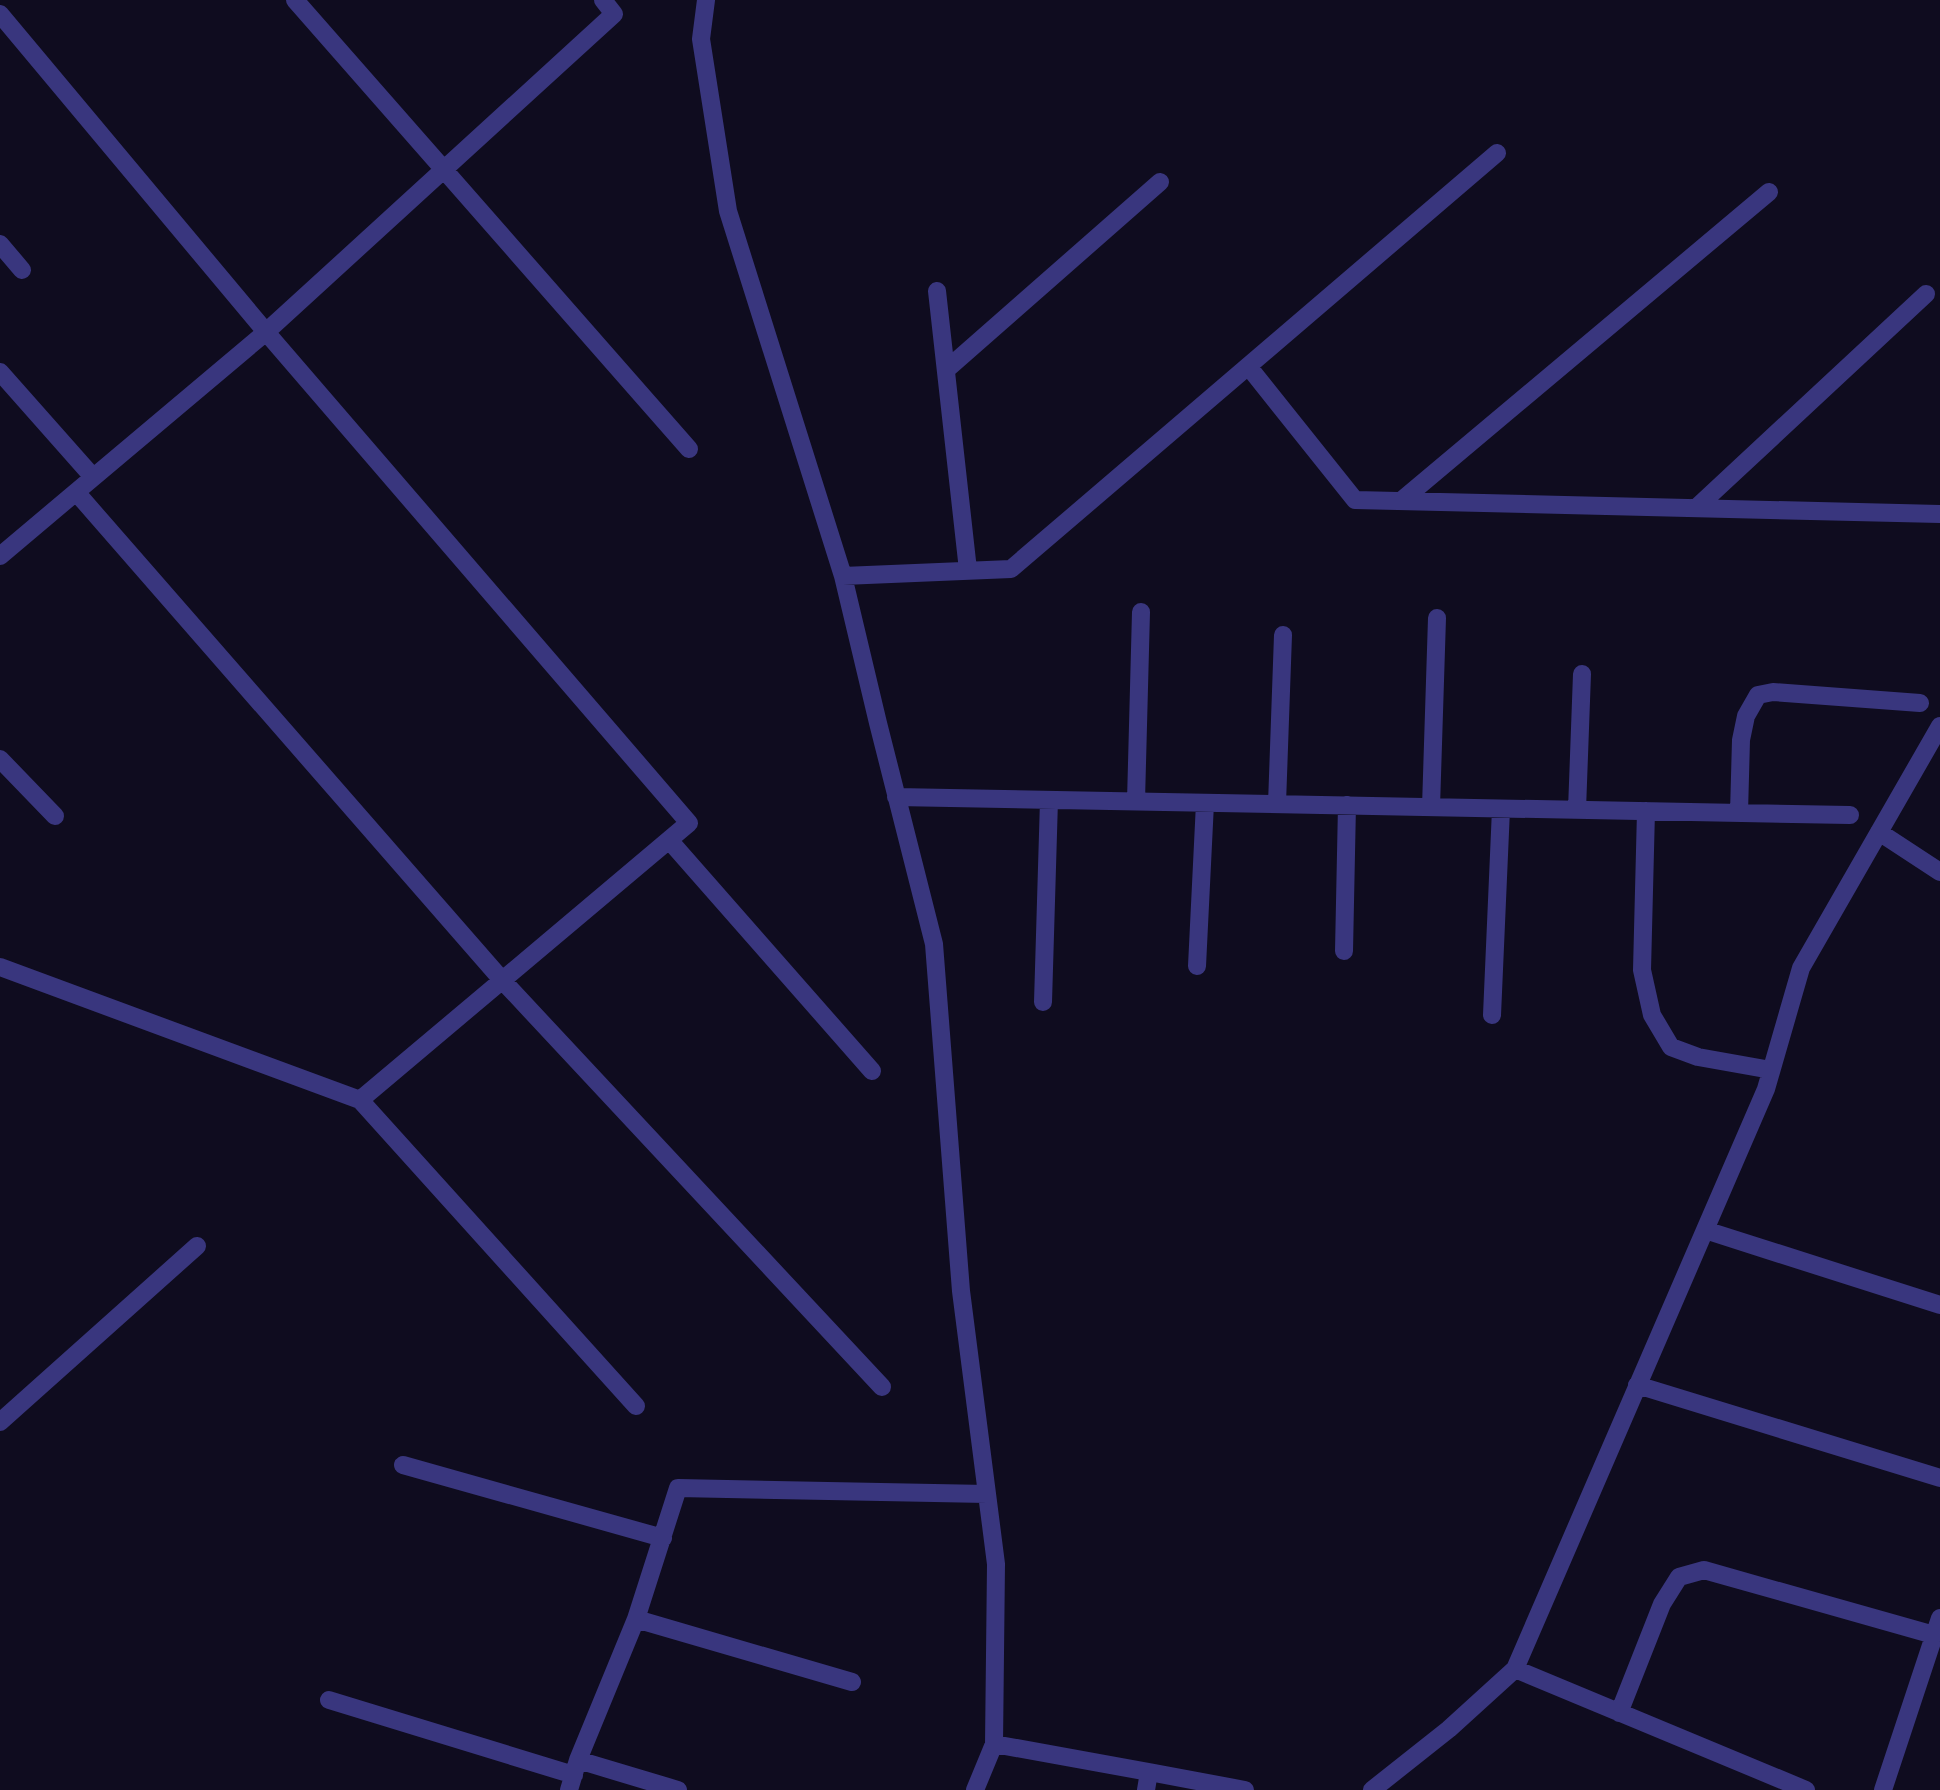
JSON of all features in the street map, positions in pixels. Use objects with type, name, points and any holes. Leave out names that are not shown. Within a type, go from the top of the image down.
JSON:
[{"type":"street","points":[[295,0],[689,449]]},
{"type":"street","points":[[0,556],[266,332],[614,14],[603,0]]},
{"type":"street","points":[[706,0],[701,39],[728,211],[844,576],[934,944],[961,1291],[996,1564],[993,1744],[975,1790]]},
{"type":"street","points":[[0,14],[266,332],[689,823],[360,1100]]},
{"type":"street","points":[[844,576],[1011,569],[1497,153]]},
{"type":"street","points":[[946,370],[1160,182]]},
{"type":"street","points":[[1401,500],[1769,192]]},
{"type":"street","points":[[0,244],[22,270]]},
{"type":"street","points":[[937,291],[968,570]]},
{"type":"street","points":[[1696,508],[1927,294]]},
{"type":"street","points":[[1248,366],[1355,500],[1940,514]]},
{"type":"street","points":[[0,372],[93,477]]},
{"type":"street","points":[[76,492],[502,980],[882,1387]]},
{"type":"street","points":[[1136,801],[1141,612]]},
{"type":"street","points":[[1431,807],[1437,618]]},
{"type":"street","points":[[1277,804],[1283,635]]},
{"type":"street","points":[[1577,810],[1581,674]]},
{"type":"street","points":[[1739,813],[1741,740],[1746,716],[1758,695],[1773,692],[1920,704]]},
{"type":"street","points":[[1372,1790],[1449,1729],[1515,1669],[1766,1088],[1801,968],[1940,726]]},
{"type":"street","points":[[0,759],[55,816]]},
{"type":"street","points":[[897,797],[1850,815]]},
{"type":"street","points":[[1044,1002],[1049,800]]},
{"type":"street","points":[[1197,965],[1205,803]]},
{"type":"street","points":[[1344,951],[1347,805]]},
{"type":"street","points":[[1492,1014],[1501,808]]},
{"type":"street","points":[[1646,811],[1642,970],[1652,1015],[1671,1047],[1698,1057],[1771,1070]]},
{"type":"street","points":[[1879,832],[1940,872]]},
{"type":"street","points":[[669,840],[872,1071]]},
{"type":"street","points":[[0,967],[360,1100],[636,1406]]},
{"type":"street","points":[[1705,1230],[1940,1306]]},
{"type":"street","points":[[0,1422],[197,1246]]},
{"type":"street","points":[[1637,1385],[1940,1478]]},
{"type":"street","points":[[402,1465],[663,1538]]},
{"type":"street","points":[[574,1775],[636,1619],[678,1488],[987,1494]]},
{"type":"street","points":[[1619,1713],[1662,1604],[1679,1577],[1704,1570],[1937,1627],[1932,1669],[1883,1790]]},
{"type":"street","points":[[636,1619],[852,1682]]},
{"type":"street","points":[[1515,1669],[1806,1790]]},
{"type":"street","points":[[329,1700],[574,1775],[678,1790]]},
{"type":"street","points":[[993,1744],[1148,1781],[1244,1790]]}]
